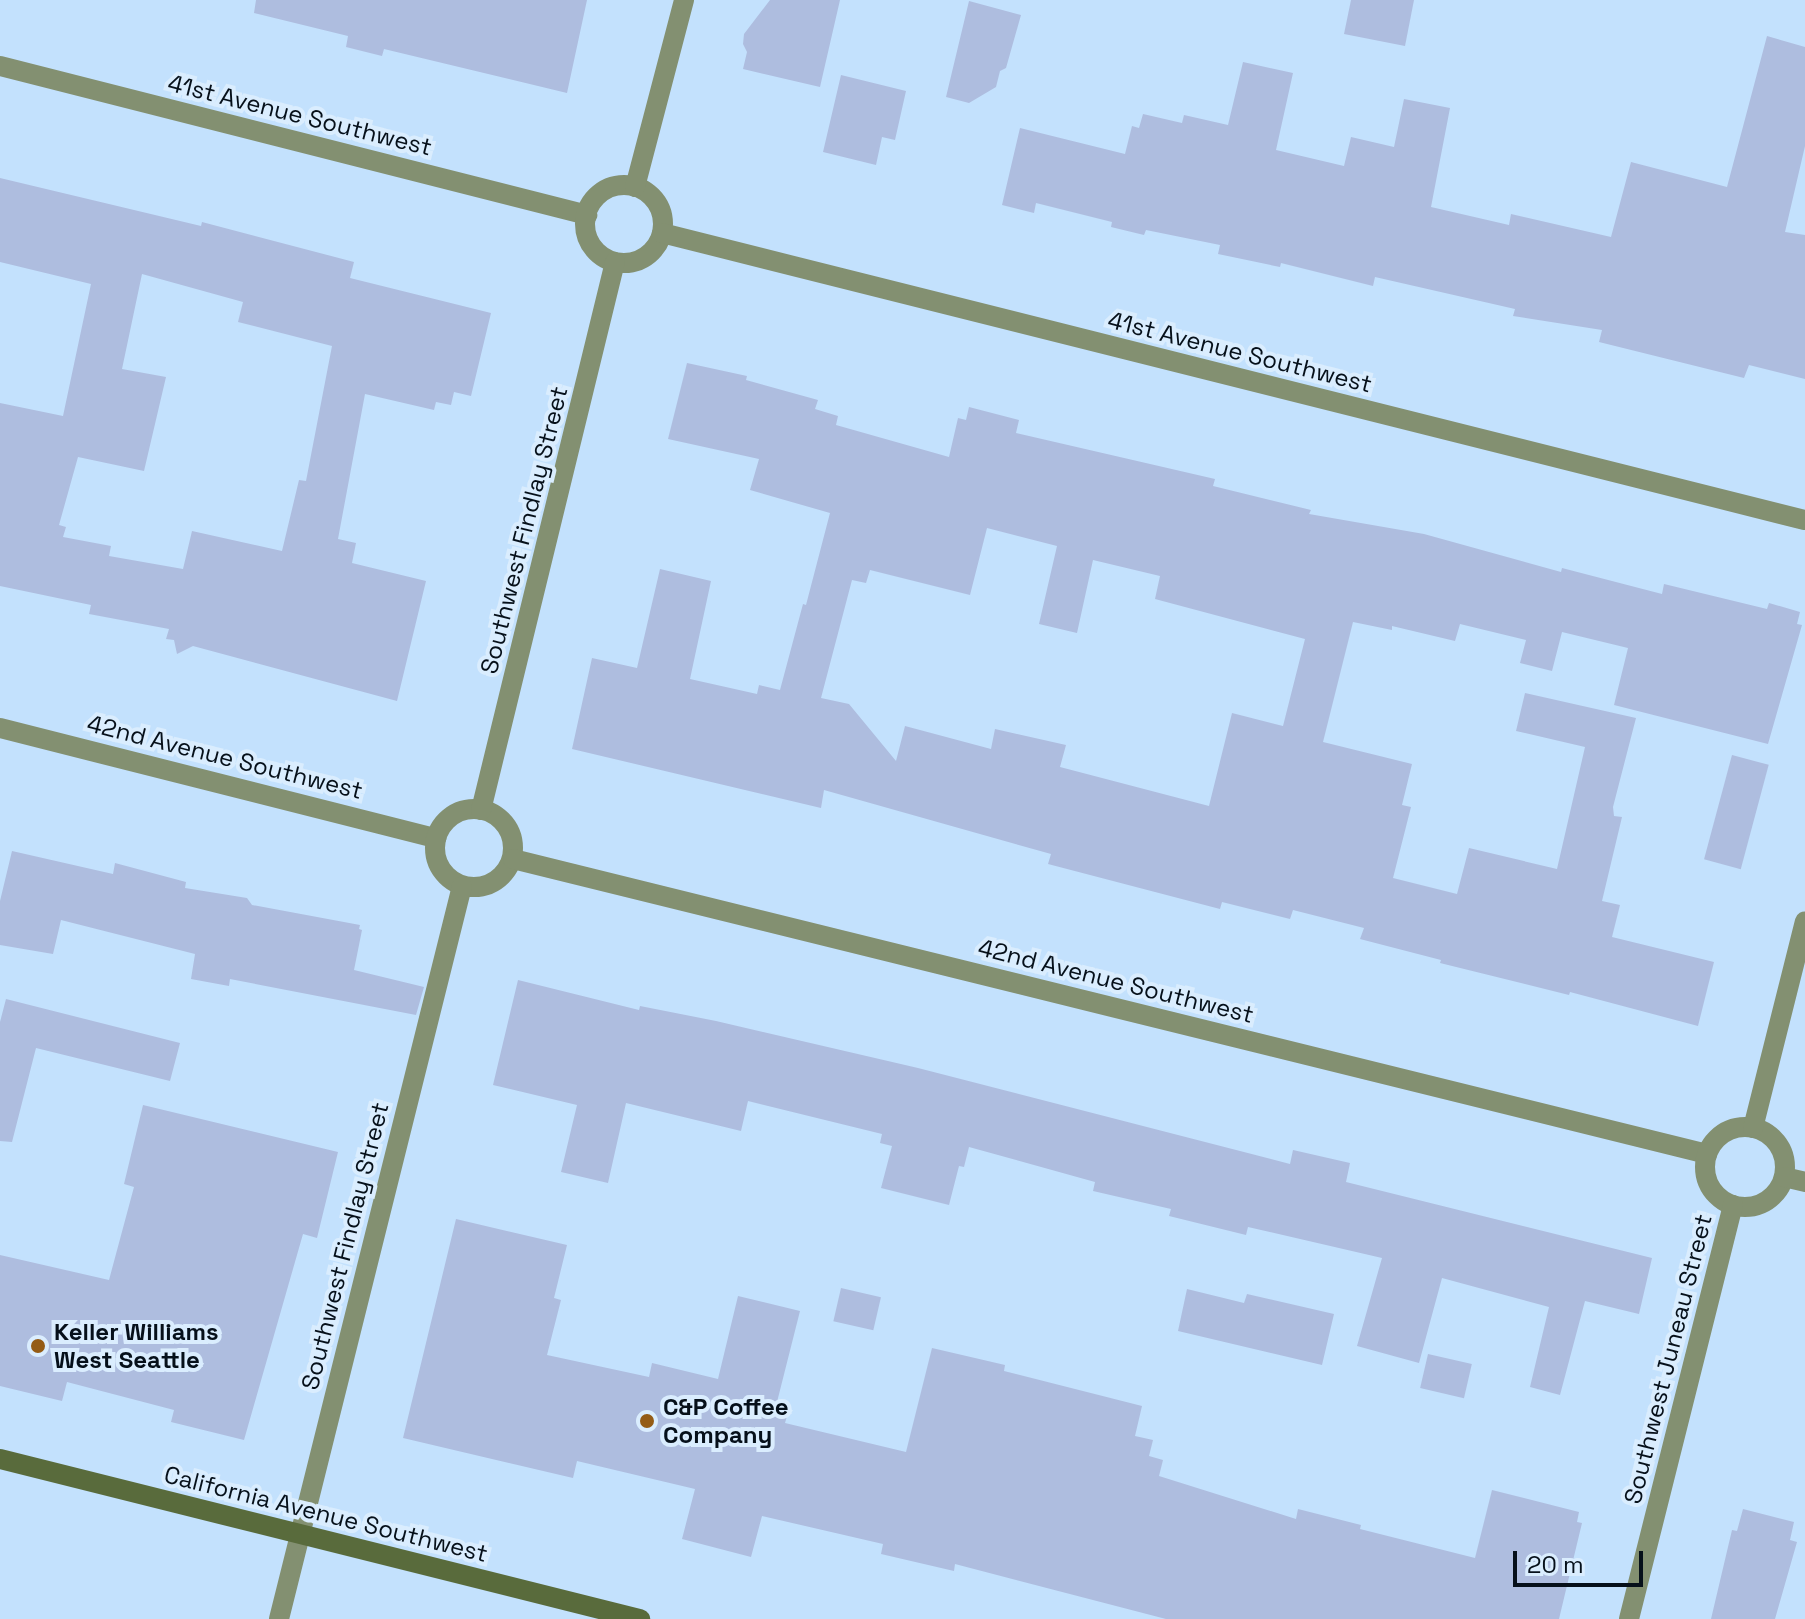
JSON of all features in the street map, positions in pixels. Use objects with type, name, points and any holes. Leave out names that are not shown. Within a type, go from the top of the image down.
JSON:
[{"type":"main road","name":"California Avenue Southwest","points":[[0,1459],[640,1619]]},
{"type":"street","points":[[635,187],[684,0]]},
{"type":"street","name":"41st Avenue Southwest","points":[[0,66],[587,215]]},
{"type":"street","points":[[618,185],[635,187],[654,198],[661,209],[662,233],[648,255],[637,261],[615,262],[591,246],[586,234],[587,215],[595,197],[606,189],[618,185]]},
{"type":"street","name":"41st Avenue Southwest","points":[[662,233],[1805,520]]},
{"type":"street","name":"Southwest Findlay Street","points":[[481,810],[615,262]]},
{"type":"street","name":"42nd Avenue Southwest","points":[[0,728],[436,838]]},
{"type":"street","points":[[481,810],[501,819],[508,829],[513,859],[500,879],[489,886],[462,886],[440,869],[435,858],[436,838],[454,814],[481,810]]},
{"type":"street","name":"42nd Avenue Southwest","points":[[513,859],[1707,1154]]},
{"type":"street","name":"Southwest Findlay Street","points":[[279,1619],[462,886]]},
{"type":"street","points":[[1753,1128],[1805,921]]},
{"type":"street","points":[[1733,1128],[1753,1128],[1772,1137],[1781,1147],[1785,1159],[1784,1177],[1774,1195],[1764,1203],[1733,1205],[1716,1195],[1709,1185],[1705,1172],[1707,1154],[1721,1134],[1733,1128]]},
{"type":"street","points":[[1784,1177],[1805,1182]]},
{"type":"street","name":"Southwest Juneau Street","points":[[1629,1619],[1733,1205]]},
{"type":"building","points":[[256,0],[587,0],[567,93],[384,49],[382,56],[346,47],[348,36],[254,13]]},
{"type":"building","points":[[770,0],[840,0],[820,87],[743,69],[747,52],[743,44],[744,34]]},
{"type":"building","points":[[1351,0],[1414,0],[1405,46],[1344,34]]},
{"type":"building","points":[[969,1],[1021,15],[1006,68],[1000,71],[996,87],[969,103],[946,97]]},
{"type":"building","points":[[1767,36],[1805,47],[1805,146],[1785,232],[1805,235],[1805,379],[1749,365],[1744,378],[1599,342],[1602,330],[1513,316],[1515,309],[1375,277],[1373,286],[1281,263],[1280,267],[1218,254],[1220,245],[1146,230],[1144,235],[1111,227],[1112,222],[1036,203],[1034,213],[1002,205],[1020,128],[1125,154],[1132,126],[1139,128],[1143,114],[1182,123],[1184,115],[1228,125],[1243,62],[1293,73],[1276,150],[1344,166],[1351,137],[1394,147],[1404,99],[1450,108],[1431,207],[1509,225],[1511,214],[1611,237],[1631,162],[1727,187]]},
{"type":"building","points":[[841,75],[906,91],[895,140],[882,137],[876,165],[823,152]]},
{"type":"building","points":[[0,178],[201,226],[202,222],[354,262],[350,278],[491,313],[471,396],[454,392],[451,405],[436,402],[434,410],[365,394],[338,539],[356,543],[352,563],[426,581],[397,701],[193,646],[177,654],[174,640],[166,639],[169,629],[89,614],[91,605],[0,586],[0,403],[63,416],[91,284],[0,262]],"holes":[[[142,274],[243,302],[238,322],[332,346],[306,481],[299,480],[282,551],[192,531],[183,569],[109,556],[111,546],[63,537],[66,527],[59,525],[78,457],[144,471],[166,377],[122,369]]]},
{"type":"building","points":[[687,363],[747,376],[746,380],[818,400],[815,409],[838,416],[836,425],[949,457],[958,418],[966,420],[969,407],[1019,420],[1016,433],[1215,479],[1213,486],[1311,510],[1309,514],[1424,534],[1561,572],[1562,568],[1662,594],[1664,584],[1767,609],[1769,603],[1800,612],[1797,624],[1802,625],[1768,744],[1614,705],[1628,648],[1562,632],[1552,671],[1520,663],[1526,640],[1460,624],[1455,641],[1392,626],[1392,630],[1353,622],[1323,742],[1412,764],[1402,805],[1411,807],[1393,878],[1457,894],[1469,848],[1557,869],[1585,747],[1516,731],[1525,693],[1636,718],[1613,807],[1614,816],[1622,817],[1602,901],[1620,905],[1612,937],[1714,962],[1698,1026],[1570,992],[1569,995],[1440,963],[1441,960],[1360,939],[1364,928],[1293,910],[1290,919],[1222,902],[1220,909],[1048,864],[1051,854],[824,790],[821,808],[572,749],[592,658],[637,668],[660,569],[711,581],[690,679],[757,694],[759,685],[780,690],[830,513],[750,490],[759,459],[668,439]],"holes":[[[987,528],[1057,546],[1039,624],[1077,633],[1093,560],[1160,576],[1155,599],[1305,639],[1283,726],[1232,713],[1209,806],[1060,767],[1066,745],[995,729],[991,749],[905,726],[896,761],[849,704],[821,698],[852,580],[866,583],[870,570],[970,595]]]},
{"type":"building","points":[[1732,755],[1769,765],[1741,869],[1704,859]]},
{"type":"building","points":[[12,851],[113,874],[115,863],[186,882],[185,888],[247,898],[252,905],[360,925],[359,929],[362,930],[354,970],[424,987],[416,1015],[230,979],[229,986],[191,979],[195,954],[61,920],[53,954],[0,945],[0,901]]},
{"type":"building","points":[[518,980],[639,1010],[640,1006],[716,1021],[918,1068],[1290,1164],[1293,1150],[1350,1163],[1346,1182],[1652,1258],[1639,1314],[1585,1301],[1560,1395],[1530,1387],[1549,1307],[1442,1278],[1419,1363],[1357,1346],[1382,1258],[1248,1227],[1246,1235],[1169,1216],[1171,1209],[1093,1191],[1095,1182],[969,1147],[964,1167],[959,1166],[949,1205],[881,1188],[892,1146],[880,1143],[882,1134],[748,1101],[741,1131],[626,1103],[608,1183],[561,1172],[577,1105],[493,1085]]},
{"type":"building","points":[[6,999],[180,1043],[170,1081],[36,1048],[12,1142],[0,1141],[0,1022]]},
{"type":"building","points":[[143,1105],[338,1152],[317,1238],[303,1234],[244,1440],[171,1422],[174,1410],[67,1382],[62,1401],[0,1386],[0,1255],[109,1280],[134,1187],[124,1184]]},
{"type":"building","points":[[456,1219],[567,1245],[554,1298],[561,1300],[547,1355],[649,1377],[652,1363],[718,1379],[738,1296],[800,1311],[776,1406],[789,1409],[785,1423],[906,1452],[932,1348],[1005,1365],[1004,1371],[1142,1406],[1135,1436],[1153,1440],[1149,1456],[1163,1460],[1159,1476],[1296,1519],[1298,1509],[1361,1525],[1360,1529],[1475,1558],[1492,1490],[1579,1512],[1577,1522],[1582,1523],[1559,1619],[1166,1619],[955,1564],[954,1571],[881,1554],[883,1544],[762,1516],[751,1557],[682,1539],[695,1489],[577,1461],[573,1478],[403,1438]]},
{"type":"building","points":[[841,1288],[881,1297],[873,1330],[833,1321]]},
{"type":"building","points":[[1187,1289],[1244,1303],[1247,1294],[1334,1314],[1322,1365],[1178,1331]]},
{"type":"building","points":[[1428,1354],[1472,1364],[1464,1398],[1420,1388]]},
{"type":"building","points":[[1743,1509],[1794,1522],[1790,1540],[1797,1542],[1775,1619],[1711,1619],[1732,1530],[1737,1531]]},
{"type":"place","name":"Keller Williams West Seattle","points":[[38,1346]]},
{"type":"place","name":"C&P Coffee Company","points":[[647,1421]]}]
